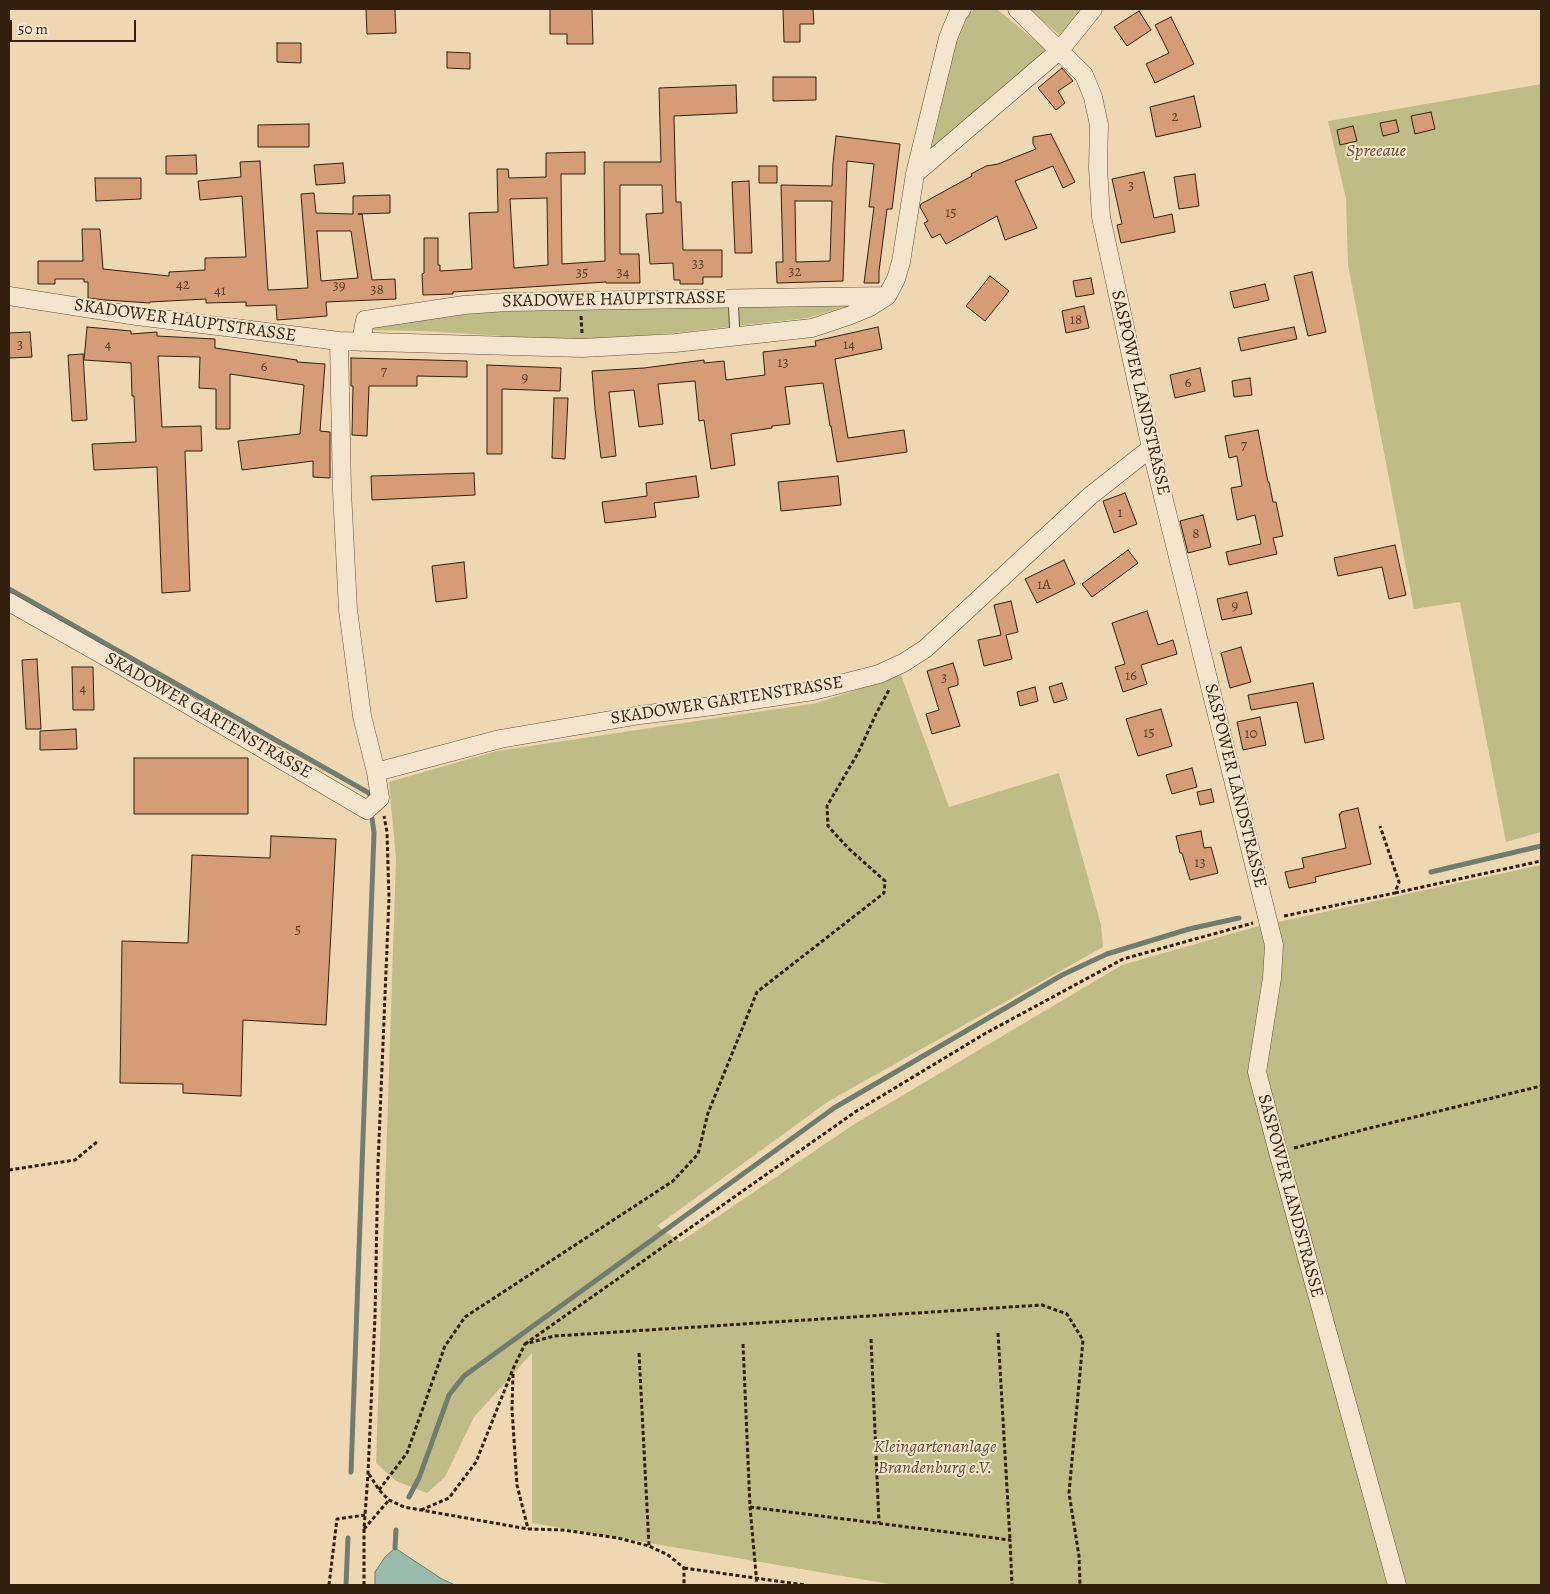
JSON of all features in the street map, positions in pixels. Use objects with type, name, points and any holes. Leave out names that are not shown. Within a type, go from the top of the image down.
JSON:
[{"type":"street","name":"SKADOWER HAUPTSTRASSE","points":[[9,296],[137,316],[339,341],[361,342],[582,348],[675,343],[812,328],[870,307],[886,296],[896,279],[902,262],[915,174],[948,38],[962,9]]},
{"type":"street","name":"SASPOWER LANDSTRASSE","points":[[1017,9],[1084,75],[1093,97],[1099,125],[1098,168],[1101,217],[1151,448],[1274,945],[1272,978],[1257,1072],[1397,1585]]},
{"type":"street","points":[[915,174],[1060,50],[1093,9]]},
{"type":"street","name":"SKADOWER HAUPTSTRASSE","points":[[361,342],[365,320],[464,305],[507,302],[733,297],[886,296]]},
{"type":"street","points":[[339,341],[342,491],[348,610],[362,716],[376,772],[380,798]]},
{"type":"street","name":"SKADOWER GARTENSTRASSE","points":[[376,772],[500,739],[640,715],[814,691],[879,674],[903,663],[926,649],[1090,496],[1151,448]]},
{"type":"street","name":"SKADOWER GARTENSTRASSE","points":[[9,602],[367,810],[380,798]]},
{"type":"lane","points":[[733,297],[735,336]]},
{"type":"path","points":[[581,301],[582,348]]},
{"type":"path","points":[[379,1490],[407,1453],[445,1346],[465,1317],[673,1181],[698,1154],[708,1113],[757,992],[884,893],[885,881],[848,848],[828,826],[827,806],[858,753],[890,688]]},
{"type":"path","points":[[364,1585],[364,1529],[375,1316],[378,1164],[389,900],[387,832],[380,798]]},
{"type":"path","points":[[1380,826],[1399,882],[1395,893]]},
{"type":"path","points":[[421,1510],[449,1498],[476,1462],[525,1344],[855,1112],[986,1033],[1123,959],[1268,919],[1541,861]]},
{"type":"path","points":[[1278,1152],[1541,1086]]},
{"type":"path","points":[[9,1170],[75,1160],[98,1141]]},
{"type":"path","points":[[525,1344],[554,1336],[1042,1305],[1067,1314],[1083,1340],[1069,1493],[1079,1556],[1080,1585]]},
{"type":"path","points":[[998,1333],[1012,1585]]},
{"type":"path","points":[[871,1339],[879,1523]]},
{"type":"path","points":[[743,1344],[750,1507],[757,1585]]},
{"type":"path","points":[[639,1353],[649,1546]]},
{"type":"path","points":[[513,1369],[512,1410],[517,1485],[528,1529]]},
{"type":"path","points":[[368,1474],[389,1500],[404,1508],[528,1529],[618,1538],[649,1546],[668,1555],[684,1568],[805,1585]]},
{"type":"path","points":[[364,1529],[389,1500]]},
{"type":"path","points":[[750,1507],[1010,1540]]},
{"type":"path","points":[[329,1585],[337,1520],[365,1515]]},
{"type":"path","points":[[684,1568],[684,1585]]},
{"type":"green space","points":[[974,9],[997,9],[1049,52],[931,150],[955,47],[967,17]]},
{"type":"green space","points":[[1028,9],[1084,9],[1061,36]]},
{"type":"green space","name":"Spreeaue","points":[[1541,84],[1541,832],[1506,842],[1460,602],[1414,609],[1348,265],[1346,199],[1328,121]]},
{"type":"green space","points":[[854,301],[845,307],[807,318],[674,333],[597,339],[573,340],[372,330],[374,324],[463,312]]},
{"type":"green space","name":"Kleingartenanlage Brandenburg e.V.","points":[[901,675],[949,807],[1059,773],[1101,925],[1103,947],[829,1101],[657,1226],[680,1242],[856,1123],[1122,965],[1255,927],[1541,865],[1541,1585],[895,1585],[532,1523],[532,1353],[474,1417],[445,1477],[427,1493],[396,1481],[376,1463],[396,859],[389,782],[497,751],[817,703]]},
{"type":"shaded area","points":[[395,1548],[442,1579],[455,1585],[375,1585],[375,1572],[385,1557]]},
{"type":"building","points":[[366,9],[395,9],[396,33],[367,34]]},
{"type":"building","points":[[550,9],[592,9],[593,44],[567,44],[567,34],[550,34]]},
{"type":"building","points":[[783,9],[813,9],[814,24],[800,24],[800,42],[784,42]]},
{"type":"building","points":[[1139,11],[1151,30],[1127,46],[1114,27]]},
{"type":"building","points":[[1171,17],[1194,64],[1155,83],[1146,64],[1169,53],[1155,25]]},
{"type":"building","points":[[277,43],[301,43],[301,63],[277,62]]},
{"type":"building","points":[[447,52],[470,53],[470,69],[447,68]]},
{"type":"building","points":[[1062,68],[1073,81],[1058,91],[1065,103],[1056,110],[1038,88]]},
{"type":"building","points":[[773,77],[816,77],[816,100],[773,101]]},
{"type":"building","points":[[736,85],[737,113],[674,116],[676,202],[681,202],[683,250],[722,250],[722,277],[703,277],[703,284],[680,284],[680,280],[674,280],[673,263],[650,264],[646,214],[663,213],[662,185],[620,185],[620,254],[639,254],[640,283],[606,282],[423,295],[424,238],[438,238],[438,265],[440,265],[440,271],[472,269],[469,213],[498,212],[497,169],[508,169],[509,178],[546,177],[546,153],[585,152],[585,174],[561,174],[562,264],[605,261],[604,162],[661,162],[659,88]],"holes":[[[547,198],[548,265],[514,268],[510,199]]]},
{"type":"building","points":[[1194,96],[1201,127],[1156,137],[1150,107]]},
{"type":"building","points":[[1431,112],[1435,129],[1415,134],[1411,116]]},
{"type":"building","points":[[1396,120],[1399,132],[1383,136],[1380,123]]},
{"type":"building","points":[[309,124],[309,147],[258,147],[258,125]]},
{"type":"building","points":[[1353,126],[1357,141],[1340,145],[1337,130]]},
{"type":"building","points":[[1051,134],[1075,182],[1063,188],[1053,166],[1015,181],[1037,228],[1005,240],[997,216],[946,244],[940,234],[932,238],[924,223],[928,221],[920,207],[921,204],[972,176],[971,174],[986,166],[998,164],[1036,149],[1033,144],[1033,137]]},
{"type":"building","points":[[836,136],[900,144],[892,209],[887,209],[879,283],[864,283],[874,207],[869,207],[874,164],[847,161],[843,281],[777,283],[776,262],[783,262],[781,185],[832,186]],"holes":[[[795,201],[832,201],[830,261],[796,262]]]},
{"type":"building","points":[[196,155],[197,174],[166,174],[166,156]]},
{"type":"building","points":[[260,161],[268,290],[308,288],[301,194],[314,193],[316,213],[353,214],[353,196],[390,195],[390,213],[358,214],[362,214],[372,280],[395,279],[396,299],[326,302],[327,316],[277,320],[276,305],[246,306],[246,302],[206,303],[206,299],[150,303],[106,300],[88,298],[88,282],[84,282],[84,279],[55,279],[55,284],[38,284],[38,261],[83,261],[82,229],[100,229],[103,269],[169,276],[169,272],[205,270],[205,258],[246,257],[242,196],[200,200],[198,181],[241,177],[240,162]],"holes":[[[317,231],[351,231],[358,278],[321,281]]]},
{"type":"building","points":[[343,163],[345,183],[316,185],[314,165]]},
{"type":"building","points":[[759,166],[777,166],[777,183],[759,183]]},
{"type":"building","points":[[1144,172],[1154,218],[1172,214],[1175,232],[1121,243],[1117,225],[1122,224],[1112,179]]},
{"type":"building","points":[[1195,174],[1199,206],[1179,209],[1174,177]]},
{"type":"building","points":[[95,178],[141,178],[141,199],[96,201]]},
{"type":"building","points":[[749,181],[752,253],[735,253],[732,182]]},
{"type":"building","points":[[1312,272],[1326,332],[1308,336],[1294,276]]},
{"type":"building","points":[[990,276],[1009,291],[985,321],[966,306]]},
{"type":"building","points":[[1091,278],[1094,294],[1076,297],[1073,281]]},
{"type":"building","points":[[1265,284],[1269,300],[1234,308],[1230,292]]},
{"type":"building","points":[[1084,306],[1089,328],[1066,333],[1062,311]]},
{"type":"building","points":[[87,327],[131,331],[131,334],[157,332],[157,336],[215,339],[215,348],[297,360],[297,362],[325,364],[320,431],[330,432],[330,478],[313,477],[313,461],[242,470],[238,441],[300,434],[304,385],[230,374],[230,429],[216,429],[216,389],[199,388],[200,357],[158,356],[162,427],[201,426],[202,451],[185,451],[190,591],[162,593],[157,467],[94,470],[92,444],[136,442],[131,363],[84,360]]},
{"type":"building","points":[[878,327],[882,349],[835,359],[848,438],[904,430],[907,452],[837,462],[823,383],[785,387],[790,424],[731,434],[735,465],[711,469],[704,420],[699,421],[695,381],[658,384],[663,424],[639,427],[634,390],[609,392],[616,456],[601,458],[592,371],[644,368],[704,360],[704,363],[724,361],[726,380],[765,375],[763,352],[816,346],[815,341]]},
{"type":"building","points":[[1294,327],[1297,339],[1241,351],[1238,338]]},
{"type":"building","points":[[30,332],[32,357],[9,358],[9,333]]},
{"type":"building","points":[[83,354],[87,420],[72,421],[68,355]]},
{"type":"building","points":[[351,358],[467,361],[467,377],[417,376],[417,386],[369,386],[367,436],[352,435],[353,386],[351,386]]},
{"type":"building","points":[[487,365],[561,368],[560,391],[502,389],[502,454],[487,454]]},
{"type":"building","points":[[1200,368],[1205,391],[1175,398],[1170,375]]},
{"type":"building","points":[[1250,378],[1252,395],[1234,397],[1232,381]]},
{"type":"building","points":[[554,398],[568,398],[565,459],[552,458]]},
{"type":"building","points":[[1258,430],[1268,482],[1273,502],[1276,502],[1283,536],[1273,538],[1277,554],[1229,565],[1226,552],[1261,544],[1255,515],[1237,520],[1231,488],[1242,486],[1237,456],[1229,458],[1225,436]]},
{"type":"building","points":[[474,473],[475,495],[372,500],[371,476]]},
{"type":"building","points":[[696,476],[699,497],[654,503],[656,517],[605,523],[602,502],[647,496],[646,483]]},
{"type":"building","points":[[838,476],[841,505],[781,511],[778,482]]},
{"type":"building","points":[[1125,493],[1137,524],[1114,533],[1103,501]]},
{"type":"building","points":[[1203,515],[1211,547],[1188,553],[1180,521]]},
{"type":"building","points":[[1395,545],[1406,595],[1389,599],[1382,567],[1338,576],[1334,558]]},
{"type":"building","points":[[1128,550],[1138,563],[1092,597],[1082,584]]},
{"type":"building","points":[[1064,560],[1075,584],[1037,603],[1025,579]]},
{"type":"building","points":[[464,562],[467,598],[436,602],[432,566]]},
{"type":"building","points":[[1247,592],[1252,614],[1222,620],[1217,599]]},
{"type":"building","points":[[1011,601],[1018,632],[1006,635],[1012,659],[984,666],[978,640],[1001,635],[994,605]]},
{"type":"building","points":[[1147,611],[1158,645],[1173,640],[1177,654],[1141,665],[1147,684],[1123,692],[1115,667],[1125,664],[1112,623]]},
{"type":"building","points":[[1241,647],[1251,682],[1230,688],[1221,653]]},
{"type":"building","points":[[37,659],[41,729],[26,729],[22,660]]},
{"type":"building","points":[[953,663],[958,685],[948,688],[960,726],[932,734],[926,714],[939,710],[927,671]]},
{"type":"building","points":[[72,667],[93,667],[94,710],[73,710]]},
{"type":"building","points":[[1062,683],[1067,699],[1054,703],[1049,687]]},
{"type":"building","points":[[1313,683],[1324,739],[1305,743],[1297,702],[1251,710],[1248,695]]},
{"type":"building","points":[[1035,687],[1038,701],[1020,706],[1017,692]]},
{"type":"building","points":[[1161,709],[1172,746],[1138,756],[1126,719]]},
{"type":"building","points":[[1260,717],[1266,745],[1243,750],[1237,722]]},
{"type":"building","points":[[76,729],[77,749],[40,750],[40,731]]},
{"type":"building","points":[[134,758],[248,758],[248,814],[134,814]]},
{"type":"building","points":[[1192,768],[1197,787],[1172,794],[1166,775]]},
{"type":"building","points":[[1211,789],[1214,802],[1200,805],[1197,792]]},
{"type":"building","points":[[1358,808],[1371,864],[1315,877],[1316,882],[1289,888],[1285,872],[1304,868],[1302,858],[1346,848],[1339,814]]},
{"type":"building","points":[[1201,831],[1204,848],[1211,847],[1218,873],[1190,880],[1176,836]]},
{"type":"building","points":[[271,836],[336,839],[326,1025],[243,1020],[241,1096],[183,1093],[183,1084],[120,1083],[122,941],[188,943],[192,855],[270,858]]},
{"type":"waterway","points":[[9,589],[370,795]]},
{"type":"waterway","points":[[351,1472],[374,833],[372,818]]},
{"type":"waterway","points":[[1431,872],[1541,846]]},
{"type":"waterway","points":[[409,1497],[419,1478],[449,1395],[464,1376],[834,1108],[1062,975],[1107,954],[1189,929],[1239,918]]},
{"type":"waterway","points":[[395,1548],[396,1530]]},
{"type":"waterway","points":[[346,1585],[348,1538]]}]
